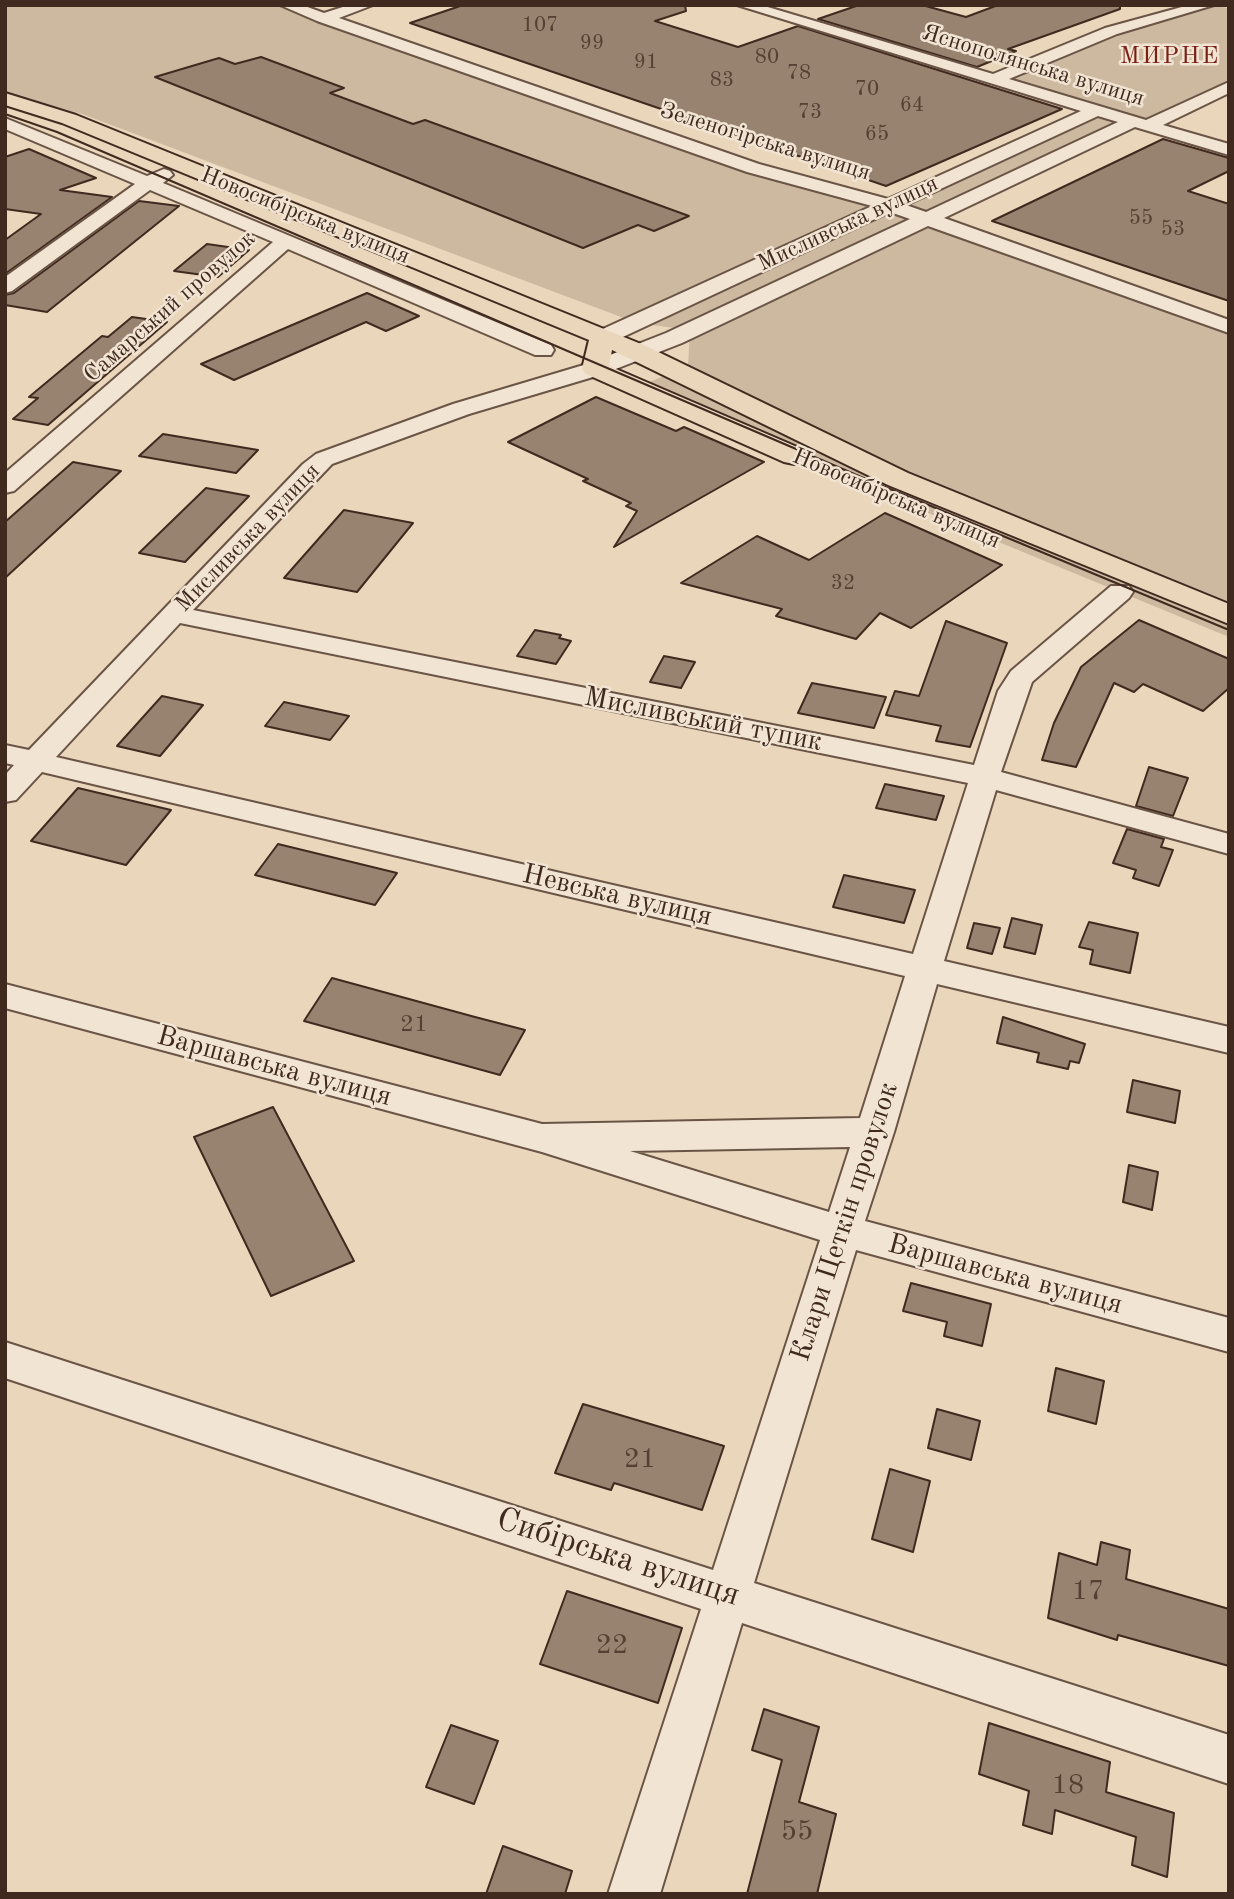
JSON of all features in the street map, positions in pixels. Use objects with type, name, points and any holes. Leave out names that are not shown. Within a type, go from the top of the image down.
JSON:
[{"type":"main road","name":"Новосибірська вулиця","points":[[5,99],[54,113],[602,338],[637,351],[668,351],[771,417],[910,485],[1229,615]]},
{"type":"main road","points":[[595,369],[602,338]]},
{"type":"main road","name":"Новосибірська вулиця","points":[[595,369],[1229,636]]},
{"type":"main road","points":[[738,431],[771,417]]},
{"type":"street","name":"Зеленогірська вулиця","points":[[287,5],[753,168],[888,205],[1229,327]]},
{"type":"street","points":[[322,18],[366,5]]},
{"type":"street","points":[[993,80],[1111,31],[1207,5]]},
{"type":"street","name":"Яснополянська вулиця","points":[[750,6],[1229,150]]},
{"type":"street","name":"Мисливська вулиця","points":[[668,351],[927,219],[1229,86]]},
{"type":"street","name":"Мисливська вулиця","points":[[602,338],[1095,111]]},
{"type":"street","points":[[10,129],[54,113]]},
{"type":"street","name":"Новосибірська вулиця","points":[[10,129],[286,241]]},
{"type":"street","points":[[5,287],[148,183],[186,167]]},
{"type":"street","name":"Самарський провулок","points":[[5,486],[286,241],[543,350]]},
{"type":"street","name":"Мисливська вулиця","points":[[5,793],[20,757],[174,614],[311,469],[324,459],[461,409],[595,369],[637,351]]},
{"type":"street","name":"Клари Цеткін провулок","points":[[635,1894],[727,1594],[876,1132],[1012,691],[1021,677],[1120,592]]},
{"type":"street","name":"Мисливський тупик","points":[[174,614],[985,777],[1229,844]]},
{"type":"street","name":"Невська вулиця","points":[[20,757],[1229,1040]]},
{"type":"street","name":"Варшавська вулиця","points":[[5,996],[542,1138],[842,1231],[1229,1335]]},
{"type":"street","name":"Варшавська вулиця","points":[[542,1138],[876,1132]]},
{"type":"street","name":"Сибірська вулиця","points":[[5,1360],[1229,1760]]},
{"type":"shaded area","points":[[5,5],[287,5],[753,168],[888,205],[1094,111],[993,80],[1111,31],[1207,5],[1229,8],[1229,87],[1146,126],[1133,122],[928,219],[1229,327],[1229,637],[630,390],[688,366],[690,330],[637,323],[82,114],[5,93]]},
{"type":"building","points":[[463,5],[685,5],[686,11],[655,21],[738,47],[798,26],[1062,109],[886,186],[410,23]]},
{"type":"building","points":[[859,5],[922,5],[966,17],[998,5],[1120,5],[1120,9],[1008,49],[1016,51],[977,67],[818,19]]},
{"type":"building","points":[[261,57],[344,88],[330,93],[413,124],[425,120],[689,216],[654,231],[638,225],[583,248],[155,77],[219,58],[235,64]]},
{"type":"building","points":[[1163,139],[1229,158],[1229,171],[1188,191],[1229,204],[1229,301],[992,221]]},
{"type":"building","points":[[29,149],[96,178],[60,190],[112,197],[5,274],[5,240],[41,214],[5,209],[5,157]]},
{"type":"building","points":[[139,201],[179,206],[47,312],[5,305],[5,295],[14,293]]},
{"type":"building","points":[[207,244],[249,250],[218,277],[174,271]]},
{"type":"building","points":[[367,293],[419,316],[386,331],[366,322],[234,380],[201,364]]},
{"type":"building","points":[[132,317],[167,322],[48,425],[13,419],[38,398],[29,397],[102,336],[108,337]]},
{"type":"building","points":[[596,397],[676,431],[684,427],[764,462],[614,547],[637,511],[626,506],[631,503],[583,481],[588,479],[508,442]]},
{"type":"building","points":[[163,434],[258,450],[236,473],[139,456]]},
{"type":"building","points":[[73,462],[121,471],[5,578],[5,522]]},
{"type":"building","points":[[206,488],[249,496],[185,562],[139,553]]},
{"type":"building","points":[[344,510],[413,523],[357,592],[284,578]]},
{"type":"building","points":[[885,513],[1002,565],[911,628],[880,613],[856,639],[776,616],[782,609],[681,583],[757,536],[809,560]]},
{"type":"building","points":[[1139,620],[1229,659],[1229,688],[1203,711],[1143,684],[1134,692],[1114,683],[1076,767],[1042,760],[1054,723],[1081,667]]},
{"type":"building","points":[[946,621],[1007,643],[970,747],[936,741],[941,726],[886,715],[895,691],[919,696]]},
{"type":"building","points":[[535,630],[561,635],[559,638],[571,641],[556,664],[517,656]]},
{"type":"building","points":[[664,656],[695,662],[681,688],[650,682]]},
{"type":"building","points":[[812,683],[886,697],[874,728],[798,713]]},
{"type":"building","points":[[162,696],[203,705],[160,756],[117,746]]},
{"type":"building","points":[[284,702],[349,716],[330,740],[265,726]]},
{"type":"building","points":[[1149,767],[1188,778],[1173,816],[1136,806]]},
{"type":"building","points":[[885,784],[944,796],[936,820],[876,808]]},
{"type":"building","points":[[78,788],[171,810],[126,865],[31,841]]},
{"type":"building","points":[[1127,829],[1164,839],[1161,847],[1173,850],[1159,886],[1133,878],[1136,870],[1113,863]]},
{"type":"building","points":[[278,844],[397,873],[375,905],[255,875]]},
{"type":"building","points":[[844,875],[915,890],[904,923],[833,907]]},
{"type":"building","points":[[1012,918],[1042,925],[1035,954],[1004,947]]},
{"type":"building","points":[[1089,922],[1138,933],[1130,973],[1090,964],[1093,950],[1079,947]]},
{"type":"building","points":[[974,923],[1000,928],[992,954],[967,948]]},
{"type":"building","points":[[332,978],[525,1030],[500,1075],[304,1021]]},
{"type":"building","points":[[1003,1017],[1085,1044],[1079,1063],[1070,1061],[1068,1069],[1037,1062],[1039,1053],[997,1043]]},
{"type":"building","points":[[1133,1080],[1180,1091],[1175,1123],[1127,1112]]},
{"type":"building","points":[[273,1107],[354,1261],[271,1296],[194,1137]]},
{"type":"building","points":[[1129,1165],[1158,1172],[1152,1210],[1123,1202]]},
{"type":"building","points":[[911,1283],[991,1304],[982,1346],[944,1336],[947,1322],[903,1311]]},
{"type":"building","points":[[1056,1368],[1104,1381],[1096,1424],[1048,1411]]},
{"type":"building","points":[[583,1404],[724,1446],[702,1510],[614,1483],[611,1490],[555,1473]]},
{"type":"building","points":[[937,1409],[980,1421],[971,1460],[928,1448]]},
{"type":"building","points":[[890,1469],[930,1481],[913,1552],[872,1539]]},
{"type":"building","points":[[1101,1542],[1130,1550],[1126,1579],[1229,1609],[1229,1666],[1118,1635],[1117,1640],[1048,1618],[1059,1553],[1097,1565]]},
{"type":"building","points":[[567,1591],[682,1628],[658,1703],[540,1664]]},
{"type":"building","points":[[764,1709],[819,1727],[799,1802],[836,1814],[817,1894],[747,1894],[782,1760],[752,1750]]},
{"type":"building","points":[[989,1723],[1110,1762],[1106,1792],[1174,1813],[1167,1877],[1132,1865],[1136,1837],[1055,1810],[1052,1834],[1023,1825],[1029,1791],[979,1774]]},
{"type":"building","points":[[451,1725],[498,1741],[474,1804],[426,1787]]},
{"type":"building","points":[[503,1846],[572,1871],[565,1894],[486,1894]]},
{"type":"tram line","points":[[5,114],[57,132],[866,479],[1229,630]]},
{"type":"district","name":"МИРНЕ","points":[[1170,57]]}]
